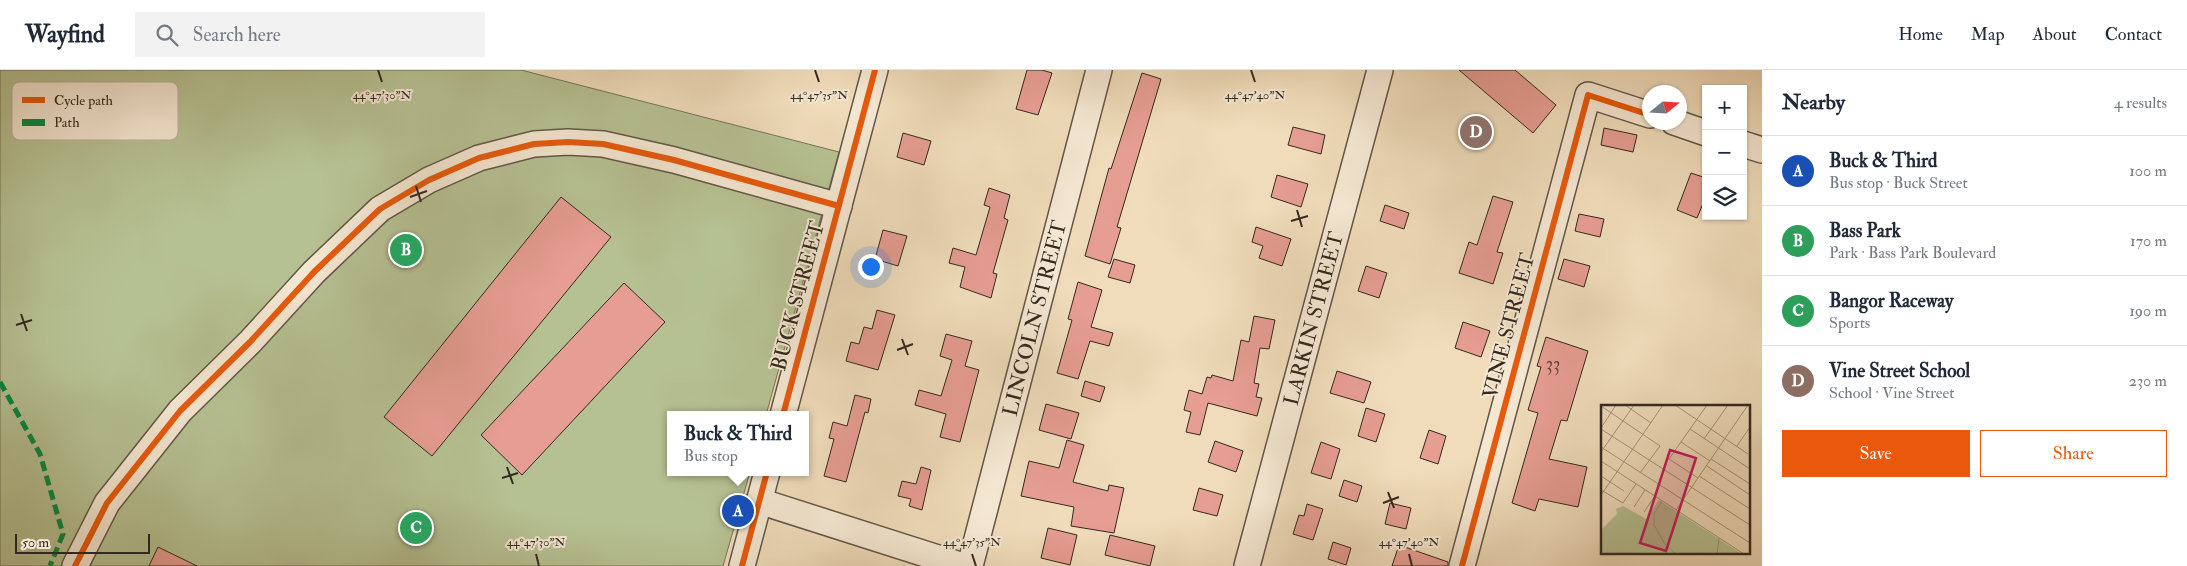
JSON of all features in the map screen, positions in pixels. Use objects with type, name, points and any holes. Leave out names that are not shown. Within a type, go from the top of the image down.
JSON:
[{"type":"street","name":"BUCK STREET","points":[[784,411],[875,70]]},
{"type":"street","name":"LINCOLN STREET","points":[[970,566],[1099,70]]},
{"type":"street","name":"LARKIN STREET","points":[[1248,566],[1380,70]]},
{"type":"street","name":"VINE STREET","points":[[1462,566],[1588,95],[1642,112]]},
{"type":"street","points":[[1687,126],[1702,132]]},
{"type":"street","points":[[75,566],[107,503],[180,411],[250,342],[314,272],[380,208],[429,180],[479,158],[534,144],[568,142],[603,144],[674,160],[839,206]]},
{"type":"street","points":[[1747,145],[1762,150]]},
{"type":"street","points":[[742,566],[766,476]]},
{"type":"street","points":[[759,501],[963,566]]},
{"type":"green space","points":[[0,70],[521,70],[839,152],[767,411],[667,411],[667,476],[749,476],[723,566],[0,566]]},
{"type":"building","points":[[1027,70],[1042,70],[1052,73],[1038,115],[1016,109]]},
{"type":"building","points":[[1459,70],[1515,70],[1556,105],[1533,133]]},
{"type":"building","points":[[1142,73],[1161,79],[1117,227],[1121,228],[1110,264],[1085,256],[1109,168],[1111,169]]},
{"type":"building","points":[[1293,127],[1325,135],[1321,154],[1288,145]]},
{"type":"building","points":[[1604,128],[1637,135],[1633,152],[1601,145]]},
{"type":"building","points":[[903,133],[931,141],[924,165],[897,157]]},
{"type":"building","points":[[1691,173],[1702,177],[1702,206],[1697,218],[1677,210]]},
{"type":"building","points":[[1277,175],[1308,184],[1301,207],[1271,197]]},
{"type":"building","points":[[989,188],[1010,195],[1004,218],[1008,220],[993,273],[997,274],[991,298],[960,287],[965,267],[949,263],[953,248],[976,255],[990,207],[984,205]]},
{"type":"building","points":[[1493,196],[1513,202],[1497,252],[1503,253],[1493,284],[1459,273],[1469,242],[1477,245]]},
{"type":"building","points":[[561,197],[611,237],[432,456],[384,417]]},
{"type":"building","points":[[1385,205],[1409,213],[1404,229],[1380,221]]},
{"type":"building","points":[[1579,214],[1604,219],[1600,237],[1575,231]]},
{"type":"building","points":[[1256,227],[1291,239],[1282,266],[1259,258],[1263,246],[1252,242]]},
{"type":"building","points":[[883,230],[907,236],[898,266],[875,259]]},
{"type":"building","points":[[1114,259],[1135,265],[1130,283],[1108,277]]},
{"type":"building","points":[[1564,259],[1590,266],[1584,287],[1558,279]]},
{"type":"building","points":[[1366,266],[1387,273],[1379,298],[1358,291]]},
{"type":"building","points":[[1078,282],[1102,290],[1091,327],[1113,333],[1109,346],[1090,341],[1078,379],[1057,373],[1072,320],[1068,319]]},
{"type":"building","points":[[624,283],[665,322],[522,475],[481,435]]},
{"type":"building","points":[[877,310],[895,315],[878,370],[846,361],[851,342],[859,344],[864,327],[872,329]]},
{"type":"building","points":[[1254,316],[1275,320],[1269,349],[1260,348],[1254,383],[1259,384],[1256,397],[1262,398],[1257,416],[1208,403],[1200,435],[1186,432],[1191,412],[1184,410],[1189,390],[1202,394],[1207,377],[1211,378],[1212,375],[1233,381],[1241,340],[1249,342]]},
{"type":"building","points":[[1463,322],[1490,331],[1481,357],[1455,348]]},
{"type":"building","points":[[946,334],[972,341],[965,366],[979,370],[960,442],[940,437],[946,414],[915,405],[919,390],[941,396],[952,360],[940,356]]},
{"type":"building","points":[[1546,337],[1588,351],[1567,421],[1561,420],[1549,459],[1587,467],[1578,507],[1539,499],[1535,511],[1512,503],[1538,413],[1528,410],[1541,367],[1537,366]]},
{"type":"building","points":[[1337,371],[1371,382],[1364,403],[1330,393]]},
{"type":"building","points":[[1085,381],[1105,387],[1100,402],[1081,396]]},
{"type":"building","points":[[855,395],[871,399],[868,413],[865,412],[846,482],[824,476],[834,439],[829,438],[833,422],[847,426]]},
{"type":"building","points":[[1046,404],[1079,413],[1071,439],[1039,430]]},
{"type":"building","points":[[1366,408],[1385,414],[1376,442],[1358,436]]},
{"type":"building","points":[[1429,430],[1446,436],[1438,464],[1420,458]]},
{"type":"building","points":[[1067,440],[1084,445],[1073,482],[1108,491],[1109,485],[1124,488],[1114,533],[1071,526],[1074,507],[1021,496],[1029,461],[1059,468]]},
{"type":"building","points":[[1215,441],[1243,451],[1236,472],[1208,462]]},
{"type":"building","points":[[1321,442],[1340,449],[1331,479],[1311,473]]},
{"type":"building","points":[[921,467],[931,470],[922,510],[909,506],[911,499],[898,496],[902,481],[916,484]]},
{"type":"building","points":[[1344,480],[1362,486],[1357,502],[1339,496]]},
{"type":"building","points":[[1199,488],[1223,495],[1217,516],[1193,510]]},
{"type":"building","points":[[1390,503],[1411,508],[1406,529],[1385,524]]},
{"type":"building","points":[[1307,504],[1323,509],[1313,540],[1293,534],[1299,515],[1304,516]]},
{"type":"building","points":[[1048,528],[1077,535],[1070,565],[1041,558]]},
{"type":"building","points":[[1110,535],[1155,546],[1150,566],[1105,555]]},
{"type":"building","points":[[1333,542],[1351,548],[1346,565],[1328,559]]},
{"type":"building","points":[[1399,545],[1448,562],[1448,566],[1392,566]]},
{"type":"building","points":[[158,547],[197,566],[149,566]]},
{"type":"marked path","points":[[0,382],[40,454],[63,534],[50,566]]},
{"type":"cycle path","points":[[784,411],[875,70]]},
{"type":"cycle path","points":[[1462,566],[1588,95],[1642,112]]},
{"type":"cycle path","points":[[75,566],[107,503],[180,411],[250,342],[314,272],[380,209],[429,180],[479,158],[534,144],[568,142],[603,144],[674,160],[839,206]]},
{"type":"cycle path","points":[[742,566],[766,476]]},
{"type":"place","name":"Vine Street School","points":[[1476,132]]},
{"type":"place","name":"Bass Park","points":[[406,250]]},
{"type":"place","name":"Buck & Third","points":[[738,511]]},
{"type":"place","name":"Bangor Raceway","points":[[416,528]]}]
